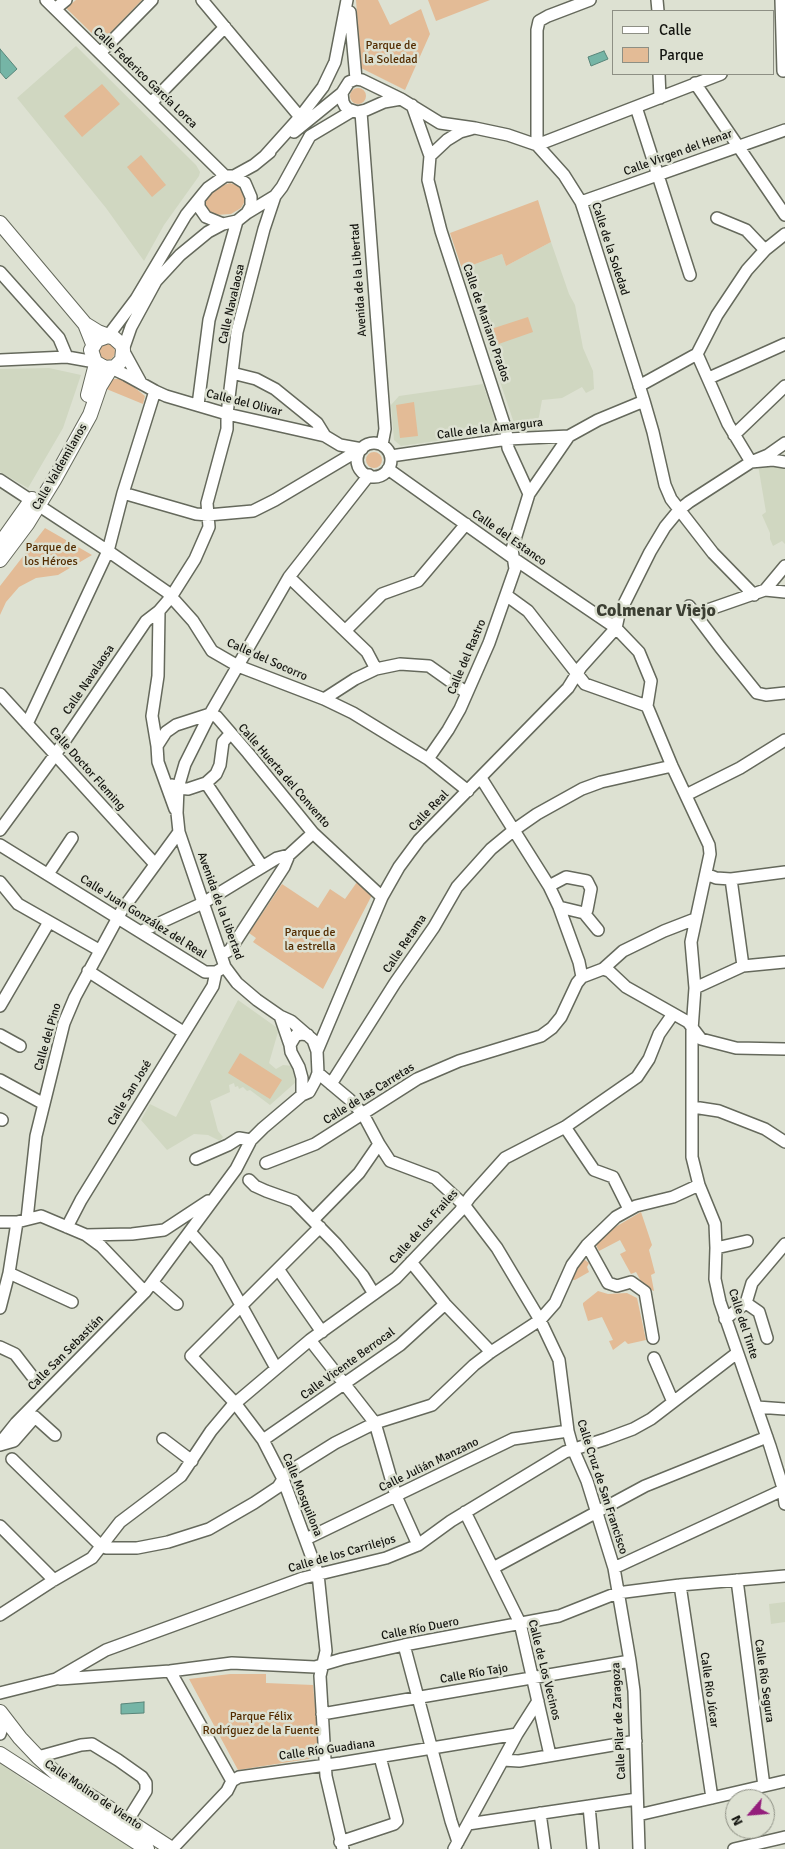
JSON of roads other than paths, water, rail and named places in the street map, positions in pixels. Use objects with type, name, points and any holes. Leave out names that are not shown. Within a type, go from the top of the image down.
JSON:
[{"type":"main road","points":[[0,223],[85,324],[93,344],[92,357],[95,363],[105,368],[115,367],[122,360],[123,350],[118,340],[85,324]]},
{"type":"main road","points":[[93,344],[97,340],[108,336]]},
{"type":"main road","name":"Calle Valdemilanos","points":[[0,560],[27,524],[47,476],[82,413],[93,383],[95,363]]},
{"type":"main road","name":"Calle Valdemilanos","points":[[0,544],[34,504],[90,415],[100,386],[110,368]]},
{"type":"main road","name":"Calle Molino de Viento","points":[[1,1714],[20,1738],[58,1775],[172,1849]]},
{"type":"main road","name":"Calle Molino de Viento","points":[[0,1754],[147,1849]]},
{"type":"street","name":"Calle Federico García Lorca","points":[[46,0],[151,104],[229,176]]},
{"type":"street","points":[[55,9],[66,0]]},
{"type":"street","points":[[100,53],[152,0]]},
{"type":"street","points":[[202,0],[300,117]]},
{"type":"street","points":[[348,0],[362,81]]},
{"type":"street","points":[[265,156],[300,117],[323,87],[335,62],[348,0]]},
{"type":"street","points":[[590,0],[539,21],[537,30],[537,145],[718,75]]},
{"type":"street","points":[[780,70],[781,0]]},
{"type":"street","points":[[151,104],[225,28]]},
{"type":"street","points":[[659,75],[660,98]]},
{"type":"street","points":[[108,336],[133,304],[169,241],[208,188],[254,165],[342,93],[348,82],[362,81],[372,88],[374,102],[361,110]]},
{"type":"street","name":"Calle de la Soledad","points":[[362,81],[401,99],[440,123],[508,135],[537,145],[564,175],[581,202],[644,401],[665,485],[671,499],[714,553],[760,593]]},
{"type":"street","points":[[695,83],[785,215]]},
{"type":"street","points":[[342,93],[343,102],[348,109],[361,110],[384,102],[401,99]]},
{"type":"street","name":"Calle de Mariano Prados","points":[[412,105],[430,156],[428,180],[441,231],[493,386],[506,430],[508,448],[529,494]]},
{"type":"street","points":[[636,107],[690,275]]},
{"type":"street","name":"Calle Navalaosa","points":[[0,830],[55,755],[146,621],[159,611],[171,597],[195,559],[209,526],[207,503],[227,429],[227,414],[238,332],[264,229],[275,196],[282,187],[310,136],[361,110]]},
{"type":"street","name":"Avenida de la Libertad","points":[[361,110],[385,429],[382,445]]},
{"type":"street","points":[[430,156],[447,140],[460,132],[475,128]]},
{"type":"street","name":"Calle Virgen del Henar","points":[[581,202],[785,130]]},
{"type":"street","points":[[198,405],[209,320],[242,217],[250,206],[251,197],[249,189],[240,179],[229,176]]},
{"type":"street","points":[[142,384],[123,350],[131,327],[156,282],[180,255],[208,232],[242,217],[275,196]]},
{"type":"street","points":[[199,200],[199,207],[206,217],[223,224]]},
{"type":"street","points":[[242,217],[257,220],[264,229]]},
{"type":"street","points":[[717,218],[746,230],[765,250]]},
{"type":"street","points":[[639,386],[697,354],[717,315],[746,270],[765,250],[785,234]]},
{"type":"street","points":[[0,272],[59,338],[67,357]]},
{"type":"street","points":[[67,357],[93,344]]},
{"type":"street","points":[[708,378],[785,344]]},
{"type":"street","points":[[697,354],[734,435],[751,462]]},
{"type":"street","points":[[0,360],[67,357],[95,363]]},
{"type":"street","name":"Calle del Olivar","points":[[110,368],[155,391],[198,405],[227,414],[326,436],[340,445],[359,466]]},
{"type":"street","points":[[232,373],[256,379],[275,389],[317,422],[326,436]]},
{"type":"street","points":[[734,435],[785,386]]},
{"type":"street","points":[[27,724],[108,551],[123,493],[155,391]]},
{"type":"street","name":"Calle de la Amargura","points":[[391,456],[508,439],[569,436],[598,420],[644,401]]},
{"type":"street","name":"Calle del Rastro","points":[[428,759],[448,730],[489,643],[515,569],[512,549],[529,494],[569,436]]},
{"type":"street","points":[[373,443],[382,445],[391,456],[388,469],[380,476],[369,475],[359,466],[358,457],[362,449],[373,443]]},
{"type":"street","points":[[616,628],[619,614],[656,542],[679,510],[751,462],[768,455],[785,443]]},
{"type":"street","name":"Calle del Olivar","points":[[340,445],[362,449]]},
{"type":"street","points":[[123,493],[196,514],[208,515],[253,511],[349,456]]},
{"type":"street","points":[[751,462],[773,460],[785,462]]},
{"type":"street","name":"Calle del Estanco","points":[[388,469],[513,558],[616,628],[639,652],[651,681],[647,706]]},
{"type":"street","name":"Avenida de la Libertad","points":[[308,1035],[291,1021],[280,1016],[257,1000],[221,969],[221,955],[179,832],[177,813],[178,788],[185,764],[210,714],[289,577],[369,475]]},
{"type":"street","name":"Calle del Socorro","points":[[0,480],[167,592],[193,621],[212,651],[238,666],[324,699],[352,713],[428,759],[468,791]]},
{"type":"street","points":[[346,630],[382,594],[418,581],[466,524]]},
{"type":"street","points":[[760,593],[784,567]]},
{"type":"street","points":[[289,577],[367,652],[376,669]]},
{"type":"street","points":[[785,592],[760,593],[693,610],[757,693],[766,695],[785,693]]},
{"type":"street","points":[[506,595],[528,611],[585,684],[647,706]]},
{"type":"street","name":"Avenida de la Libertad","points":[[159,611],[158,676],[152,716],[158,762],[177,813]]},
{"type":"street","name":"Calle Real","points":[[317,1054],[382,896],[399,867],[419,840],[568,688],[616,628]]},
{"type":"street","points":[[324,699],[355,679],[376,669],[400,664],[429,666],[467,692]]},
{"type":"street","name":"Calle Doctor Fleming","points":[[1,696],[154,863]]},
{"type":"street","name":"Calle del Tinte","points":[[647,706],[672,766],[709,845],[710,854],[691,942],[695,988],[692,1030],[692,1157],[699,1185],[715,1224],[715,1280],[737,1353],[784,1488],[785,1504]]},
{"type":"street","points":[[157,746],[166,732],[176,725],[210,714]]},
{"type":"street","name":"Calle Huerta del Convento","points":[[210,714],[217,717],[313,833],[382,896]]},
{"type":"street","points":[[164,776],[172,785],[178,788],[188,789],[206,783],[216,774],[220,765],[223,742],[230,734]]},
{"type":"street","points":[[686,795],[740,768],[785,740]]},
{"type":"street","name":"Calle Retama","points":[[331,1084],[395,983],[434,927],[457,886],[491,849],[537,814],[582,789],[601,782],[672,766]]},
{"type":"street","points":[[481,778],[549,886],[559,907],[579,962],[579,980],[603,969],[623,951],[664,930],[695,919]]},
{"type":"street","points":[[206,783],[262,866]]},
{"type":"street","name":"Calle del Pino","points":[[1,1302],[22,1220],[36,1136],[64,1023],[88,971],[118,918],[154,863],[179,832]]},
{"type":"street","points":[[142,931],[203,903],[262,866],[289,854],[313,833]]},
{"type":"street","points":[[48,874],[72,838]]},
{"type":"street","name":"Calle Juan González del Real","points":[[0,845],[142,931],[205,972],[221,969]]},
{"type":"street","points":[[221,955],[230,950],[284,868],[289,854]]},
{"type":"street","points":[[706,874],[716,878],[731,879],[785,872]]},
{"type":"street","points":[[549,886],[566,877],[587,881],[591,889],[588,910],[584,913]]},
{"type":"street","points":[[731,879],[742,966]]},
{"type":"street","points":[[0,900],[3,888]]},
{"type":"street","points":[[3,888],[18,904],[99,950]]},
{"type":"street","points":[[559,907],[584,913],[598,930]]},
{"type":"street","points":[[0,1006],[50,922]]},
{"type":"street","points":[[695,988],[742,966],[785,962]]},
{"type":"street","name":"Calle San José","points":[[67,1227],[81,1200],[213,986],[221,969]]},
{"type":"street","points":[[603,969],[609,971],[626,987],[688,1022],[692,1030],[701,1039],[736,1048],[785,1049]]},
{"type":"street","points":[[88,971],[183,1032]]},
{"type":"street","name":"Calle de las Carretas","points":[[266,1163],[315,1144],[417,1079],[459,1061],[541,1036],[552,1028],[561,1017],[579,980]]},
{"type":"street","points":[[674,1014],[684,1013],[695,1001]]},
{"type":"street","name":"Calle de los Frailes","points":[[0,1615],[92,1558],[120,1522],[181,1476],[211,1431],[234,1403],[310,1340],[396,1278],[465,1206],[470,1197],[505,1158],[565,1127],[637,1077],[649,1059],[659,1034],[674,1014]]},
{"type":"street","points":[[280,1016],[294,1060],[299,1067],[302,1078],[302,1095]]},
{"type":"street","points":[[290,1044],[296,1036],[302,1034],[308,1035],[313,1040],[317,1054],[318,1073]]},
{"type":"street","points":[[0,1035],[20,1046]]},
{"type":"street","points":[[299,1067],[304,1069],[310,1068],[317,1054]]},
{"type":"street","name":"Calle Cruz de San Francisco","points":[[318,1073],[349,1099],[363,1114],[390,1161],[435,1178],[465,1206],[497,1248],[540,1320],[559,1360],[568,1431],[597,1511],[614,1568],[618,1593]]},
{"type":"street","name":"Calle San Sebastián","points":[[0,1444],[16,1422],[149,1288],[236,1169],[251,1140],[302,1095],[309,1092],[318,1073]]},
{"type":"street","points":[[0,1080],[44,1104]]},
{"type":"street","points":[[693,1107],[719,1111],[765,1129],[785,1142]]},
{"type":"street","points":[[565,1127],[594,1170],[613,1177],[628,1210]]},
{"type":"street","points":[[196,1159],[228,1145],[238,1138],[251,1140]]},
{"type":"street","points":[[241,1305],[278,1270],[359,1173],[379,1144]]},
{"type":"street","points":[[249,1180],[255,1186],[266,1191],[290,1198],[358,1269],[374,1294]]},
{"type":"street","points":[[12,1459],[101,1546],[106,1548],[137,1548],[168,1542],[209,1529],[278,1487],[287,1473],[335,1443],[375,1424],[432,1405],[474,1365],[540,1320],[555,1303],[572,1265],[587,1245],[611,1222],[636,1206],[673,1197],[699,1185]]},
{"type":"street","name":"Calle San Sebastián","points":[[86,1235],[132,1234],[164,1230],[216,1196]]},
{"type":"street","points":[[0,1222],[41,1216],[86,1235],[149,1288],[177,1304]]},
{"type":"street","points":[[190,1232],[217,1262],[276,1368]]},
{"type":"street","points":[[716,1248],[747,1241]]},
{"type":"street","points":[[726,1319],[746,1303],[752,1283],[785,1244]]},
{"type":"street","points":[[587,1245],[608,1283],[617,1286],[631,1282],[645,1292],[653,1338]]},
{"type":"street","points":[[411,1262],[445,1304],[491,1352]]},
{"type":"street","points":[[278,1270],[322,1332]]},
{"type":"street","points":[[9,1273],[72,1302]]},
{"type":"street","points":[[746,1303],[760,1312],[767,1338]]},
{"type":"street","name":"Calle Vicente Berrocal","points":[[263,1440],[400,1345],[445,1304]]},
{"type":"street","name":"Calle Mosquilona","points":[[241,1305],[190,1356],[234,1403],[263,1440],[283,1479],[318,1574],[326,1650],[320,1676],[326,1776],[341,1845]]},
{"type":"street","points":[[310,1340],[375,1424],[396,1496],[418,1545]]},
{"type":"street","points":[[0,1347],[15,1354],[32,1376]]},
{"type":"street","name":"Calle de los Carrilejos","points":[[0,1693],[56,1679],[106,1650],[303,1578],[386,1558],[418,1545],[465,1512],[565,1452],[633,1428],[651,1419],[737,1353]]},
{"type":"street","points":[[654,1358],[673,1402]]},
{"type":"street","points":[[756,1407],[785,1409]]},
{"type":"street","name":"Calle San Sebastián","points":[[0,1444],[14,1441],[35,1417],[55,1435]]},
{"type":"street","name":"Calle Julián Manzano","points":[[306,1540],[514,1439],[568,1431]]},
{"type":"street","points":[[493,1568],[645,1486],[767,1437]]},
{"type":"street","points":[[163,1439],[192,1461]]},
{"type":"street","points":[[614,1568],[784,1488]]},
{"type":"street","name":"Calle de Los Vecinos","points":[[465,1512],[520,1623],[550,1755]]},
{"type":"street","points":[[0,1526],[54,1580]]},
{"type":"street","name":"Calle Río Duero","points":[[56,1679],[232,1663],[315,1667],[404,1645],[559,1616],[618,1593],[680,1585],[785,1576]]},
{"type":"street","name":"Calle Río Segura","points":[[736,1580],[764,1786]]},
{"type":"street","name":"Calle Río Júcar","points":[[680,1585],[712,1798]]},
{"type":"street","name":"Calle Pilar de Zaragoza","points":[[618,1593],[633,1682],[639,1849]]},
{"type":"street","points":[[404,1645],[456,1845]]},
{"type":"street","name":"Calle Río Tajo","points":[[322,1714],[630,1661]]},
{"type":"street","points":[[170,1670],[232,1781],[227,1791],[172,1849]]},
{"type":"street","points":[[456,1845],[517,1734],[538,1701]]},
{"type":"street","points":[[0,1734],[4,1725],[1,1714]]},
{"type":"street","name":"Calle Río Guadiana","points":[[232,1781],[239,1777],[380,1757],[517,1734]]},
{"type":"street","points":[[503,1760],[519,1760],[636,1741]]},
{"type":"street","points":[[38,1757],[81,1745],[92,1744],[118,1760],[142,1777],[146,1784],[146,1791],[128,1820]]},
{"type":"street","points":[[341,1845],[394,1824],[397,1821],[380,1757]]},
{"type":"street","points":[[638,1815],[785,1782]]},
{"type":"street","points":[[468,1824],[637,1798]]},
{"type":"street","points":[[589,1806],[592,1849]]},
{"type":"street","points":[[540,1813],[545,1849]]},
{"type":"street","points":[[734,1849],[785,1837]]},
{"type":"water","points":[[0,49],[17,69],[6,79],[0,72]]},
{"type":"water","points":[[604,51],[608,59],[591,66],[588,57]]},
{"type":"water","points":[[144,1702],[144,1713],[121,1714],[121,1704]]},
{"type":"district","name":"Colmenar Viejo","points":[[656,611]]},
{"type":"park label","name":"Parque de la Soledad","points":[[391,53]]},
{"type":"park label","name":"Parque de los Héroes","points":[[51,555]]},
{"type":"park label","name":"Parque de la estrella","points":[[310,940]]},
{"type":"park label","name":"Parque Félix Rodríguez de la Fuente","points":[[261,1724]]}]
